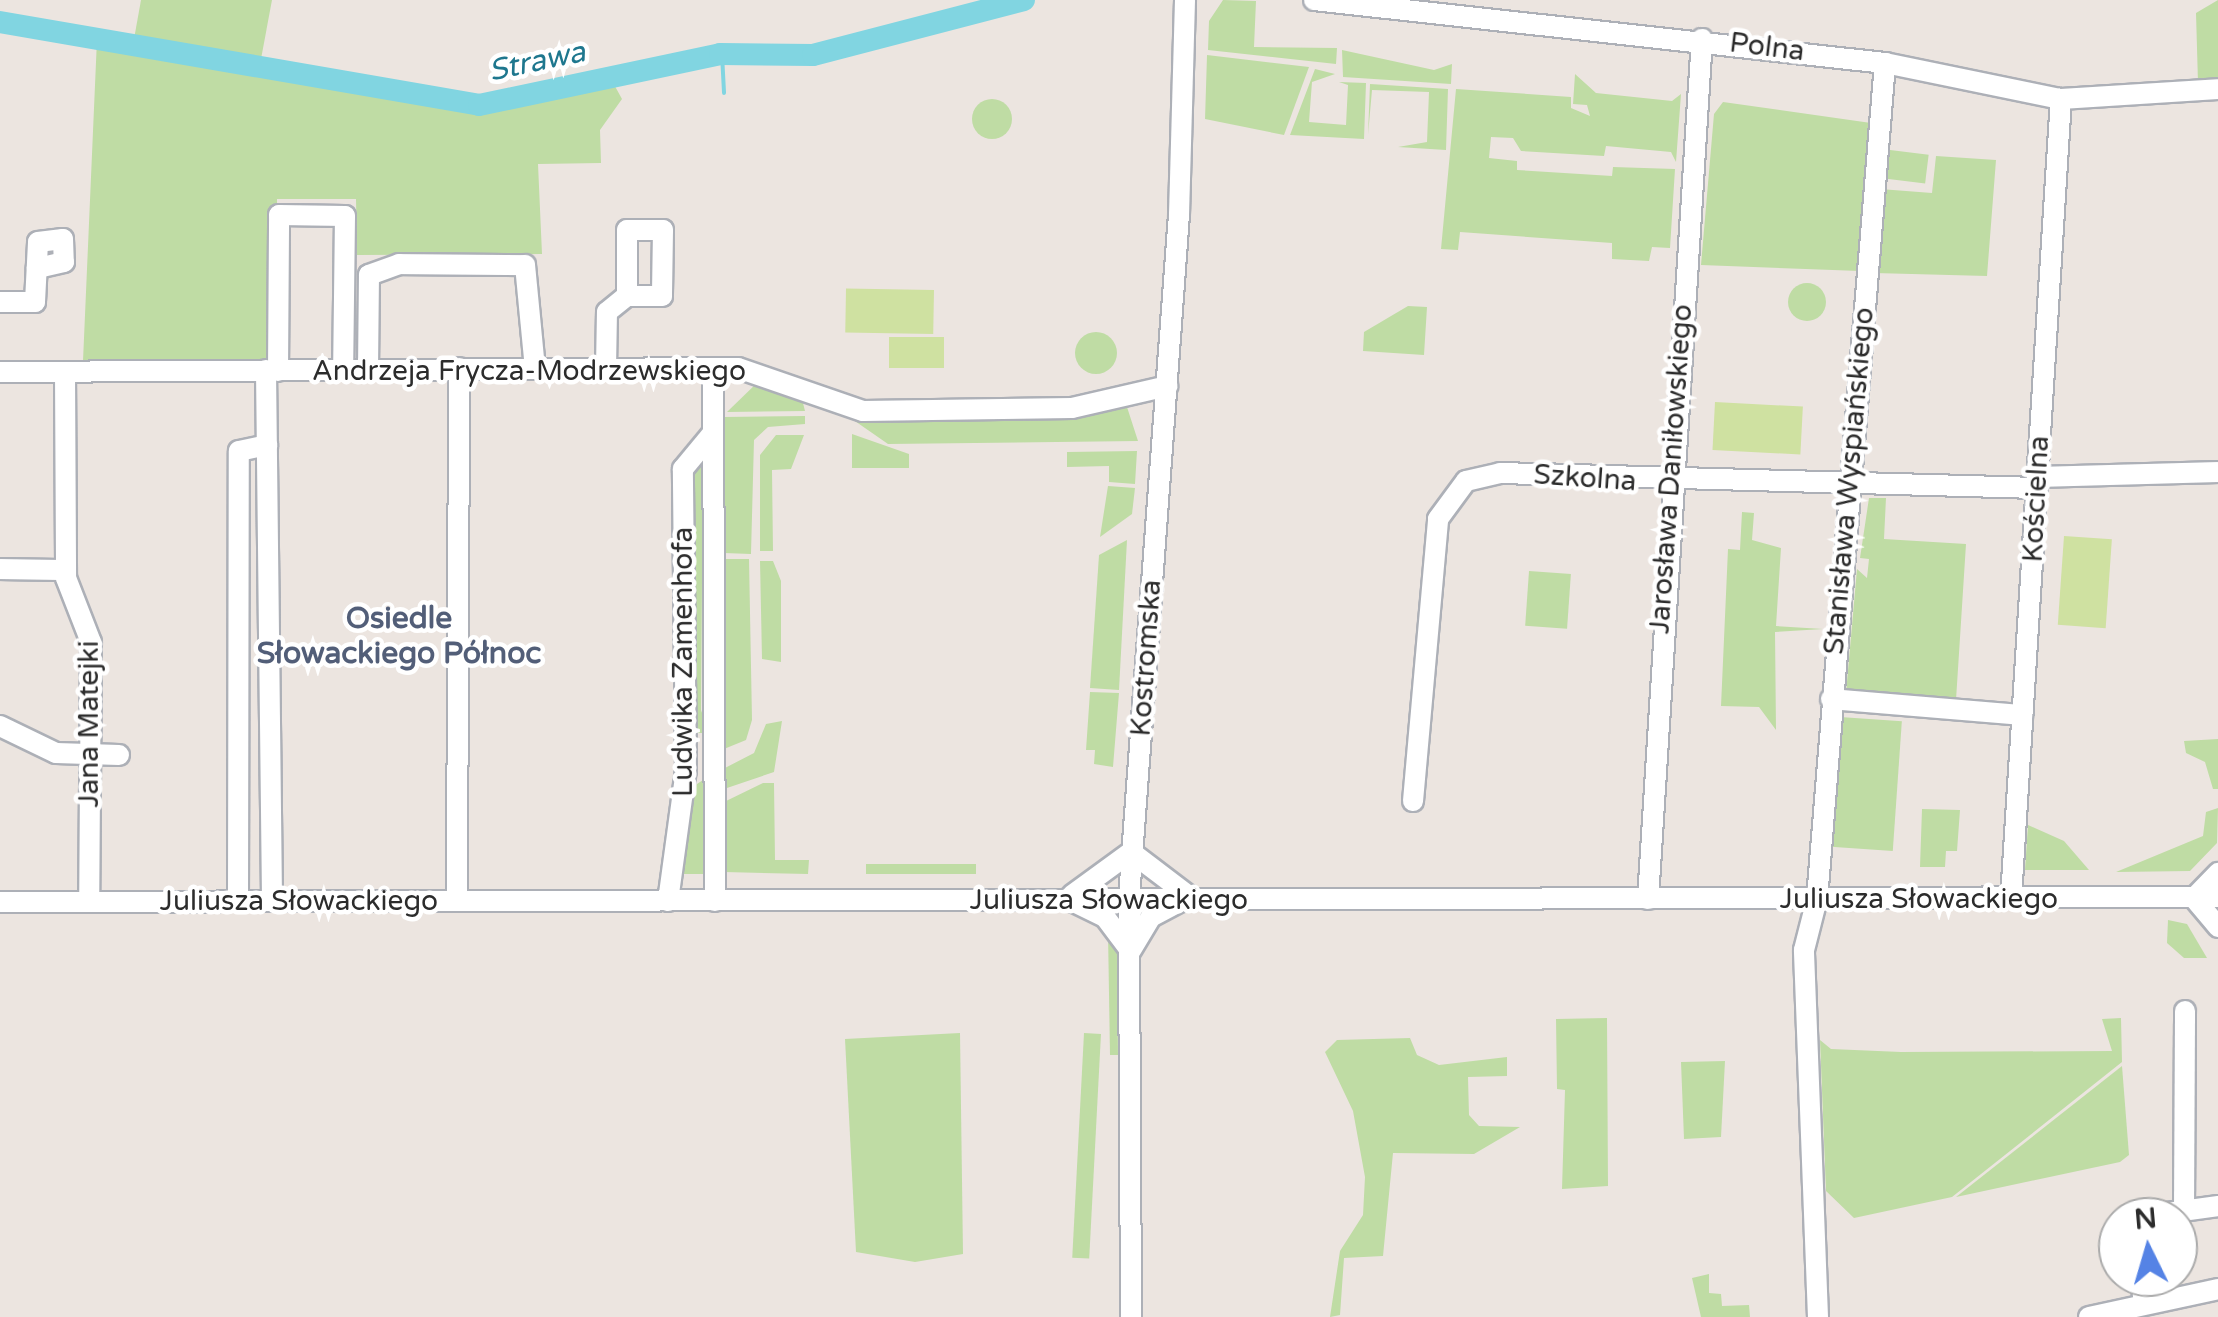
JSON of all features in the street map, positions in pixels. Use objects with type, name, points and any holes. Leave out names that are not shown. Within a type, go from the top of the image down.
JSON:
[{"type":"street","name":"Kostromska","points":[[1131,1317],[1129,898],[1167,386],[1185,0]]},
{"type":"street","name":"Polna","points":[[1314,0],[1702,38],[1885,62],[2061,99],[2218,89]]},
{"type":"street","name":"Jarosława Daniłowskiego","points":[[1648,899],[1668,482],[1702,38]]},
{"type":"street","name":"Stanisława Wyspiańskiego","points":[[1818,1309],[1804,985],[1817,899],[1846,489],[1885,62]]},
{"type":"street","name":"Kościelna","points":[[2011,898],[2061,99]]},
{"type":"street","points":[[272,901],[268,444],[279,215],[344,216],[343,370]]},
{"type":"street","points":[[368,369],[370,275],[399,264],[526,265],[535,368]]},
{"type":"street","points":[[0,302],[35,302],[37,268]]},
{"type":"street","points":[[606,368],[608,312],[627,296]]},
{"type":"street","points":[[457,900],[459,368]]},
{"type":"street","name":"Andrzeja Frycza-Modrzewskiego","points":[[0,372],[713,368],[756,370],[863,410],[1072,408],[1167,386]]},
{"type":"street","name":"Ludwika Zamenhofa","points":[[713,368],[715,901]]},
{"type":"street","name":"Jana Matejki","points":[[65,372],[66,570],[90,625],[89,901]]},
{"type":"street","name":"Ludwika Zamenhofa","points":[[668,901],[686,770],[683,469],[712,434]]},
{"type":"street","points":[[238,900],[239,452],[268,444]]},
{"type":"street","name":"Szkolna","points":[[1413,800],[1436,539],[1449,496],[1494,473],[1846,489],[2218,472]]},
{"type":"street","points":[[0,569],[66,570]]},
{"type":"street","points":[[237,683],[269,683]]},
{"type":"street","points":[[1831,699],[2022,716]]},
{"type":"street","points":[[0,726],[56,753],[119,755]]},
{"type":"street","points":[[686,770],[714,766]]},
{"type":"street","points":[[238,850],[271,850]]},
{"type":"street","points":[[1132,852],[1192,897],[1151,917],[1130,952],[1105,916],[1065,898],[1132,852]]},
{"type":"street","points":[[2218,873],[2194,898],[2218,928]]},
{"type":"street","name":"Juliusza Słowackiego","points":[[0,902],[2218,898]]},
{"type":"street","points":[[2184,1197],[2185,1011]]},
{"type":"street","points":[[2089,1317],[2218,1289]]},
{"type":"green space","points":[[141,0],[272,0],[261,59],[134,39]]},
{"type":"green space","points":[[1223,0],[1256,1],[1254,47],[1337,48],[1336,64],[1208,50],[1209,21]]},
{"type":"green space","points":[[2218,0],[2218,81],[2198,83],[2196,13]]},
{"type":"green space","points":[[97,39],[452,107],[611,79],[622,99],[600,130],[601,163],[538,164],[542,254],[357,255],[356,199],[277,199],[276,360],[83,361]]},
{"type":"green space","points":[[1342,50],[1434,70],[1452,64],[1451,84],[1343,77]]},
{"type":"green space","points":[[1207,55],[1309,67],[1284,135],[1205,119]]},
{"type":"green space","points":[[1315,69],[1335,74],[1312,82],[1309,122],[1346,125],[1348,85],[1339,82],[1366,83],[1364,139],[1290,135]]},
{"type":"green space","points":[[1575,74],[1596,93],[1672,101],[1681,94],[1676,162],[1671,152],[1606,146],[1604,156],[1521,151],[1513,138],[1491,137],[1489,158],[1517,161],[1517,170],[1612,176],[1613,167],[1675,169],[1670,248],[1652,247],[1649,261],[1612,259],[1612,243],[1460,232],[1458,250],[1441,249],[1456,89],[1571,97],[1571,108],[1590,116],[1587,105],[1573,104]]},
{"type":"green space","points":[[1370,84],[1448,89],[1446,150],[1398,147],[1427,142],[1429,92],[1372,90],[1368,135]]},
{"type":"green space","points":[[992,99],[1006,105],[1012,119],[1006,133],[992,139],[978,133],[972,119],[978,105]]},
{"type":"green space","points":[[1723,102],[1871,123],[1860,271],[1701,265],[1714,114]]},
{"type":"green space","points":[[1882,149],[1929,155],[1925,184],[1878,178]]},
{"type":"green space","points":[[1936,156],[1996,160],[1987,276],[1874,273],[1880,189],[1932,193]]},
{"type":"green space","points":[[1807,283],[1821,288],[1826,302],[1821,316],[1807,321],[1793,316],[1788,302],[1793,288]]},
{"type":"green space","points":[[846,288],[934,290],[933,334],[845,332]]},
{"type":"green space","points":[[1408,306],[1427,307],[1424,355],[1363,351],[1364,332]]},
{"type":"green space","points":[[1096,332],[1111,338],[1117,353],[1111,368],[1096,374],[1081,368],[1075,353],[1081,338]]},
{"type":"green space","points":[[889,337],[944,337],[944,368],[889,368]]},
{"type":"green space","points":[[761,379],[802,399],[805,411],[727,412]]},
{"type":"green space","points":[[1715,402],[1803,407],[1800,455],[1712,450]]},
{"type":"green space","points":[[1127,407],[1138,441],[888,444],[852,419],[1080,417]]},
{"type":"green space","points":[[805,416],[805,424],[768,427],[754,440],[751,554],[724,553],[724,417]]},
{"type":"green space","points":[[852,434],[909,454],[909,468],[852,468]]},
{"type":"green space","points":[[776,435],[804,435],[791,469],[772,470],[773,551],[760,551],[760,455]]},
{"type":"green space","points":[[1137,451],[1135,484],[1109,482],[1109,466],[1067,467],[1067,452]]},
{"type":"green space","points":[[703,452],[701,710],[709,733],[690,733],[697,710],[691,473]]},
{"type":"green space","points":[[1108,486],[1135,488],[1132,514],[1100,537]]},
{"type":"green space","points":[[1869,498],[1886,498],[1884,539],[1966,544],[1956,700],[1846,693],[1857,569],[1867,578],[1869,559],[1860,558]]},
{"type":"green space","points":[[1742,512],[1754,513],[1752,540],[1781,548],[1776,626],[1823,629],[1775,632],[1776,730],[1759,707],[1721,706],[1728,549],[1740,550]]},
{"type":"green space","points":[[2064,536],[2112,539],[2106,628],[2058,625]]},
{"type":"green space","points":[[1127,540],[1119,690],[1090,688],[1099,555]]},
{"type":"green space","points":[[724,559],[749,559],[752,720],[746,740],[724,749]]},
{"type":"green space","points":[[760,561],[773,561],[781,581],[781,662],[762,659]]},
{"type":"green space","points":[[1529,571],[1571,574],[1567,629],[1525,626]]},
{"type":"green space","points":[[1090,692],[1119,693],[1113,767],[1094,764],[1095,750],[1086,750]]},
{"type":"green space","points":[[1840,717],[1902,721],[1893,851],[1831,847]]},
{"type":"green space","points":[[782,721],[774,772],[724,789],[723,769],[754,753],[766,724]]},
{"type":"green space","points":[[2218,739],[2218,789],[2213,789],[2205,762],[2186,753],[2184,741]]},
{"type":"green space","points":[[703,780],[708,874],[677,874],[694,786]]},
{"type":"green space","points":[[763,783],[774,783],[775,860],[809,860],[808,874],[724,872],[724,802]]},
{"type":"green space","points":[[2218,808],[2217,843],[2190,871],[2116,872],[2203,836],[2206,812]]},
{"type":"green space","points":[[1922,809],[1960,810],[1957,851],[1946,851],[1945,867],[1920,867]]},
{"type":"green space","points":[[2028,825],[2064,841],[2089,870],[2025,870]]},
{"type":"green space","points":[[866,864],[976,864],[976,874],[866,874]]},
{"type":"green space","points":[[2168,920],[2187,924],[2207,958],[2184,958],[2167,943]]},
{"type":"green space","points":[[1108,932],[1117,948],[1118,1055],[1110,1055]]},
{"type":"green space","points":[[1607,1018],[1608,1186],[1562,1189],[1565,1090],[1557,1089],[1556,1019]]},
{"type":"green space","points":[[2121,1018],[2122,1062],[1952,1197],[1854,1218],[1826,1191],[1820,1040],[1831,1049],[1901,1052],[2112,1051],[2102,1019]]},
{"type":"green space","points":[[960,1033],[963,1254],[915,1262],[856,1252],[845,1039]]},
{"type":"green space","points":[[1084,1033],[1101,1034],[1089,1259],[1072,1258]]},
{"type":"green space","points":[[1410,1038],[1417,1055],[1439,1065],[1507,1057],[1507,1076],[1468,1077],[1469,1115],[1479,1126],[1520,1127],[1474,1154],[1393,1153],[1383,1256],[1344,1258],[1340,1315],[1330,1317],[1340,1251],[1363,1215],[1365,1177],[1353,1111],[1325,1052],[1337,1040]]},
{"type":"green space","points":[[1725,1061],[1721,1137],[1684,1139],[1681,1062]]},
{"type":"green space","points":[[2122,1066],[2129,1155],[2120,1162],[1956,1197]]},
{"type":"green space","points":[[1709,1274],[1709,1293],[1721,1294],[1722,1306],[1749,1305],[1750,1317],[1701,1317],[1692,1278]]},
{"type":"waterway","name":"Strawa","points":[[0,22],[479,105],[720,54],[813,55],[1024,0]]},
{"type":"waterway","points":[[722,54],[724,93]]},
{"type":"district","name":"Osiedle Słowackiego Północ","points":[[399,636]]}]
